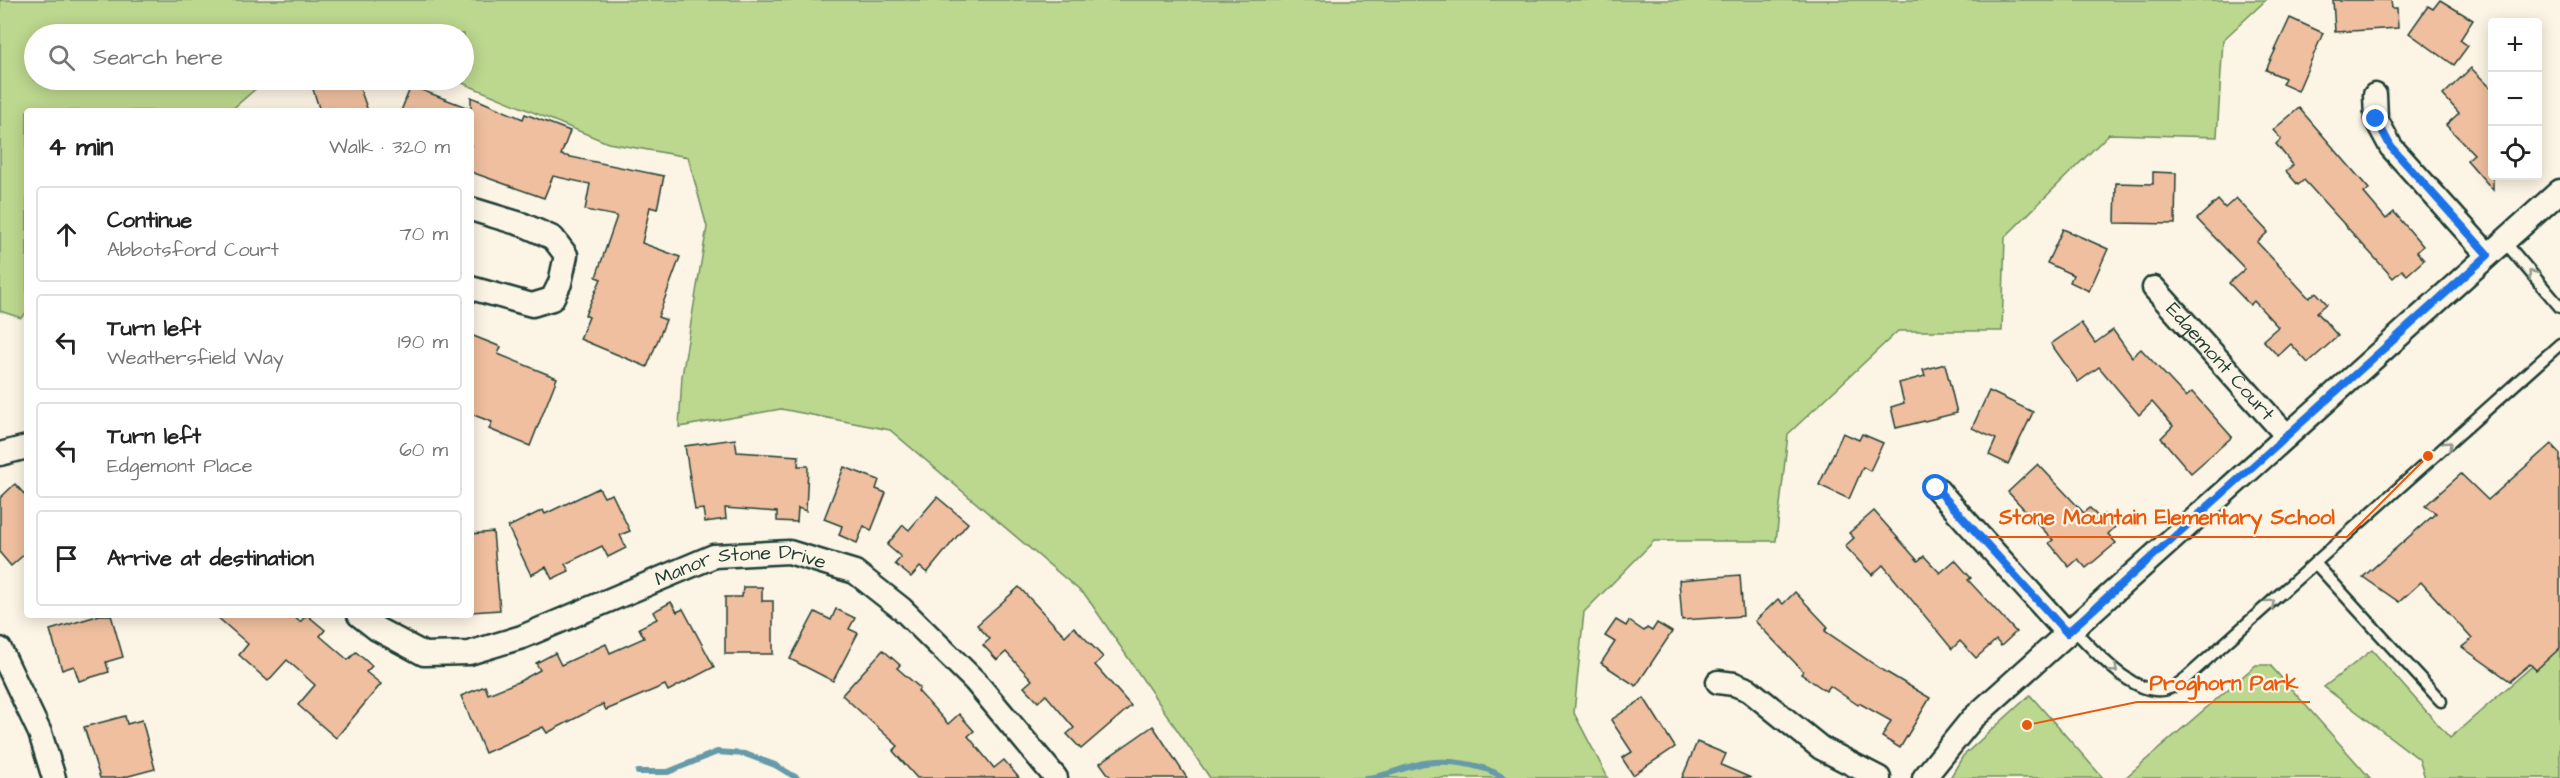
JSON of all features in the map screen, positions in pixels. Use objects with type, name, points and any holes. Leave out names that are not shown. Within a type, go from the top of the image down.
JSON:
[{"type":"street","points":[[2375,95],[2376,119],[2391,147],[2496,248]]},
{"type":"street","points":[[1924,778],[1972,719],[2560,190]]},
{"type":"street","points":[[474,210],[524,225],[553,238],[566,255],[560,283],[552,298],[531,305],[474,289]]},
{"type":"street","name":"Edgemont Court","points":[[2154,288],[2287,436]]},
{"type":"street","points":[[0,454],[24,448]]},
{"type":"street","points":[[1936,488],[2069,631]]},
{"type":"street","name":"Manor Stone Drive","points":[[363,618],[377,629],[424,654],[469,653],[522,637],[714,556],[789,552],[855,572],[902,609],[975,681],[1056,778]]},
{"type":"street","points":[[0,649],[40,733],[54,778]]},
{"type":"street","points":[[1718,682],[1734,684],[1749,690],[1821,748],[1879,778]]},
{"type":"lane","points":[[2496,248],[2560,307]]},
{"type":"lane","points":[[2069,631],[2116,671],[2144,689],[2169,689],[2186,678],[2560,344]]},
{"type":"lane","points":[[2315,563],[2441,701]]},
{"type":"green space","points":[[0,0],[2266,0],[2223,40],[2217,137],[2109,134],[2005,237],[2002,331],[1898,331],[1788,434],[1776,541],[1654,541],[1584,612],[1574,713],[1608,778],[1210,778],[1086,596],[890,430],[781,409],[679,427],[682,376],[707,227],[688,157],[608,143],[474,88],[474,24],[24,24],[24,90],[254,90],[233,108],[24,108],[24,315],[21,318],[0,311]]},
{"type":"green space","points":[[2560,642],[2560,778],[2425,778],[2419,759],[2324,687],[2372,650],[2450,738]]},
{"type":"green space","points":[[2256,665],[2270,665],[2370,778],[2125,778]]},
{"type":"green space","points":[[2030,695],[2103,778],[1950,778],[1963,756]]},
{"type":"building","points":[[2333,0],[2391,0],[2392,8],[2397,8],[2398,28],[2335,32]]},
{"type":"building","points":[[2440,0],[2473,20],[2460,40],[2468,46],[2454,65],[2409,33],[2428,6],[2433,9]]},
{"type":"building","points":[[2290,18],[2323,33],[2298,91],[2282,84],[2285,78],[2266,70]]},
{"type":"building","points":[[2471,68],[2488,85],[2488,180],[2493,180],[2493,190],[2467,160],[2474,154],[2446,125],[2459,113],[2443,95]]},
{"type":"building","points":[[313,90],[361,90],[367,108],[319,108]]},
{"type":"building","points":[[409,90],[421,90],[468,108],[402,108]]},
{"type":"building","points":[[471,97],[523,119],[525,114],[570,131],[561,155],[664,176],[657,209],[650,207],[642,243],[680,257],[658,317],[666,320],[647,367],[580,339],[589,317],[585,315],[601,279],[596,277],[617,216],[585,210],[590,184],[553,176],[544,198],[474,173],[474,108],[471,108]]},
{"type":"building","points":[[2299,108],[2369,189],[2364,193],[2386,219],[2394,212],[2423,246],[2417,252],[2424,260],[2407,275],[2402,270],[2393,278],[2304,180],[2298,185],[2286,171],[2293,165],[2276,144],[2281,139],[2273,130]]},
{"type":"building","points":[[2153,172],[2176,173],[2175,224],[2115,223],[2116,183],[2153,184]]},
{"type":"building","points":[[2236,198],[2268,232],[2257,242],[2309,298],[2316,292],[2327,304],[2317,312],[2338,336],[2308,363],[2291,344],[2278,356],[2263,340],[2278,327],[2254,301],[2250,305],[2229,283],[2245,269],[2197,219],[2218,200],[2225,208]]},
{"type":"building","points":[[2063,229],[2108,249],[2089,291],[2070,282],[2073,275],[2047,263]]},
{"type":"building","points":[[2081,323],[2095,343],[2113,330],[2132,357],[2141,349],[2186,397],[2192,392],[2232,437],[2191,473],[2161,438],[2173,426],[2152,402],[2139,415],[2099,367],[2078,382],[2051,344]]},
{"type":"building","points":[[474,336],[501,347],[498,354],[557,378],[530,446],[489,429],[492,422],[474,415]]},
{"type":"building","points":[[1945,364],[1957,413],[1896,428],[1891,407],[1904,403],[1899,383],[1925,376],[1923,370]]},
{"type":"building","points":[[1989,391],[2033,412],[2008,464],[1989,455],[1996,439],[1972,428]]},
{"type":"building","points":[[1843,433],[1859,440],[1862,434],[1883,443],[1870,471],[1863,467],[1849,499],[1819,485]]},
{"type":"building","points":[[735,439],[737,452],[799,456],[798,466],[808,466],[806,511],[798,508],[797,522],[777,521],[777,512],[725,508],[726,519],[705,522],[703,509],[695,510],[685,446]]},
{"type":"building","points":[[2551,444],[2560,454],[2560,648],[2536,670],[2530,664],[2510,681],[2462,647],[2472,639],[2421,582],[2399,602],[2363,577],[2436,513],[2425,506],[2461,474],[2488,500]]},
{"type":"building","points":[[2038,464],[2084,513],[2090,508],[2099,518],[2104,514],[2115,527],[2108,534],[2116,543],[2086,568],[2078,559],[2069,567],[2049,543],[2053,540],[2008,492]]},
{"type":"building","points":[[844,467],[879,480],[876,489],[886,493],[871,531],[864,526],[857,543],[839,535],[842,526],[824,519]]},
{"type":"building","points":[[15,484],[24,494],[24,555],[11,566],[0,553],[0,498]]},
{"type":"building","points":[[599,488],[604,497],[612,494],[630,531],[620,535],[626,548],[608,557],[602,546],[565,564],[569,571],[552,579],[546,567],[531,575],[508,527],[543,510],[545,514]]},
{"type":"building","points":[[937,497],[968,523],[927,573],[920,567],[911,577],[895,564],[901,557],[887,545],[903,525],[909,530]]},
{"type":"building","points":[[1874,511],[1918,561],[1924,556],[1940,573],[1955,560],[1971,578],[1968,580],[2016,632],[2001,646],[1996,640],[1976,658],[1960,641],[1952,649],[1883,565],[1872,575],[1845,546],[1854,538],[1849,533]]},
{"type":"building","points":[[493,532],[500,610],[474,612],[474,534]]},
{"type":"building","points":[[1740,575],[1743,616],[1682,620],[1679,580]]},
{"type":"building","points":[[743,587],[762,587],[762,601],[773,601],[773,654],[725,654],[725,597],[742,597]]},
{"type":"building","points":[[1019,587],[1065,636],[1074,627],[1103,657],[1095,665],[1131,706],[1081,749],[1067,734],[1074,728],[1046,695],[1038,702],[1024,687],[1032,680],[1006,652],[997,660],[983,645],[990,639],[977,625]]},
{"type":"building","points":[[1795,592],[1828,627],[1825,631],[1881,669],[1930,698],[1900,748],[1882,737],[1891,721],[1859,703],[1858,705],[1830,686],[1826,691],[1801,674],[1803,671],[1755,621],[1778,599],[1783,604]]},
{"type":"building","points":[[671,602],[677,612],[683,609],[714,667],[668,691],[665,685],[606,710],[603,704],[547,733],[543,727],[485,753],[461,696],[485,686],[488,694],[520,681],[540,670],[536,663],[555,653],[561,665],[606,644],[610,653],[644,638],[639,628],[657,619],[653,612]]},
{"type":"building","points":[[836,609],[855,618],[849,629],[858,633],[833,681],[790,659],[815,612],[831,620]]},
{"type":"building","points":[[90,618],[112,618],[123,657],[106,662],[109,672],[79,681],[74,666],[62,670],[50,630]]},
{"type":"building","points":[[218,618],[295,618],[300,622],[304,618],[311,618],[325,630],[320,636],[348,660],[356,652],[372,666],[366,672],[381,684],[336,738],[298,705],[315,685],[287,660],[268,681],[239,655],[248,644]]},
{"type":"building","points":[[1616,620],[1626,626],[1629,621],[1644,631],[1647,628],[1652,631],[1657,623],[1672,632],[1636,686],[1601,663],[1615,642],[1605,636]]},
{"type":"building","points":[[883,650],[900,665],[897,668],[920,688],[918,691],[948,724],[959,714],[974,731],[968,736],[994,768],[1004,760],[1019,778],[917,778],[893,751],[898,746],[842,695]]},
{"type":"building","points":[[1644,698],[1675,747],[1633,775],[1622,758],[1632,752],[1611,720]]},
{"type":"building","points":[[125,716],[127,724],[142,720],[155,769],[121,778],[100,778],[84,727]]},
{"type":"building","points":[[1153,726],[1187,778],[1111,778],[1100,763]]},
{"type":"building","points":[[1697,742],[1726,754],[1721,765],[1751,778],[1682,778]]},
{"type":"waterway","points":[[638,772],[668,772],[717,752],[745,754],[775,765],[797,778]]},
{"type":"waterway","points":[[1366,778],[1385,775],[1416,765],[1438,762],[1473,765],[1504,778]]},
{"type":"place","name":"Stone Mountain Elementary School","points":[[2428,456]]},
{"type":"place","name":"Proghorn Park","points":[[2027,725]]},
{"type":"route","points":[[1936,488],[2067,633],[2488,255],[2391,147],[2376,119]]}]
